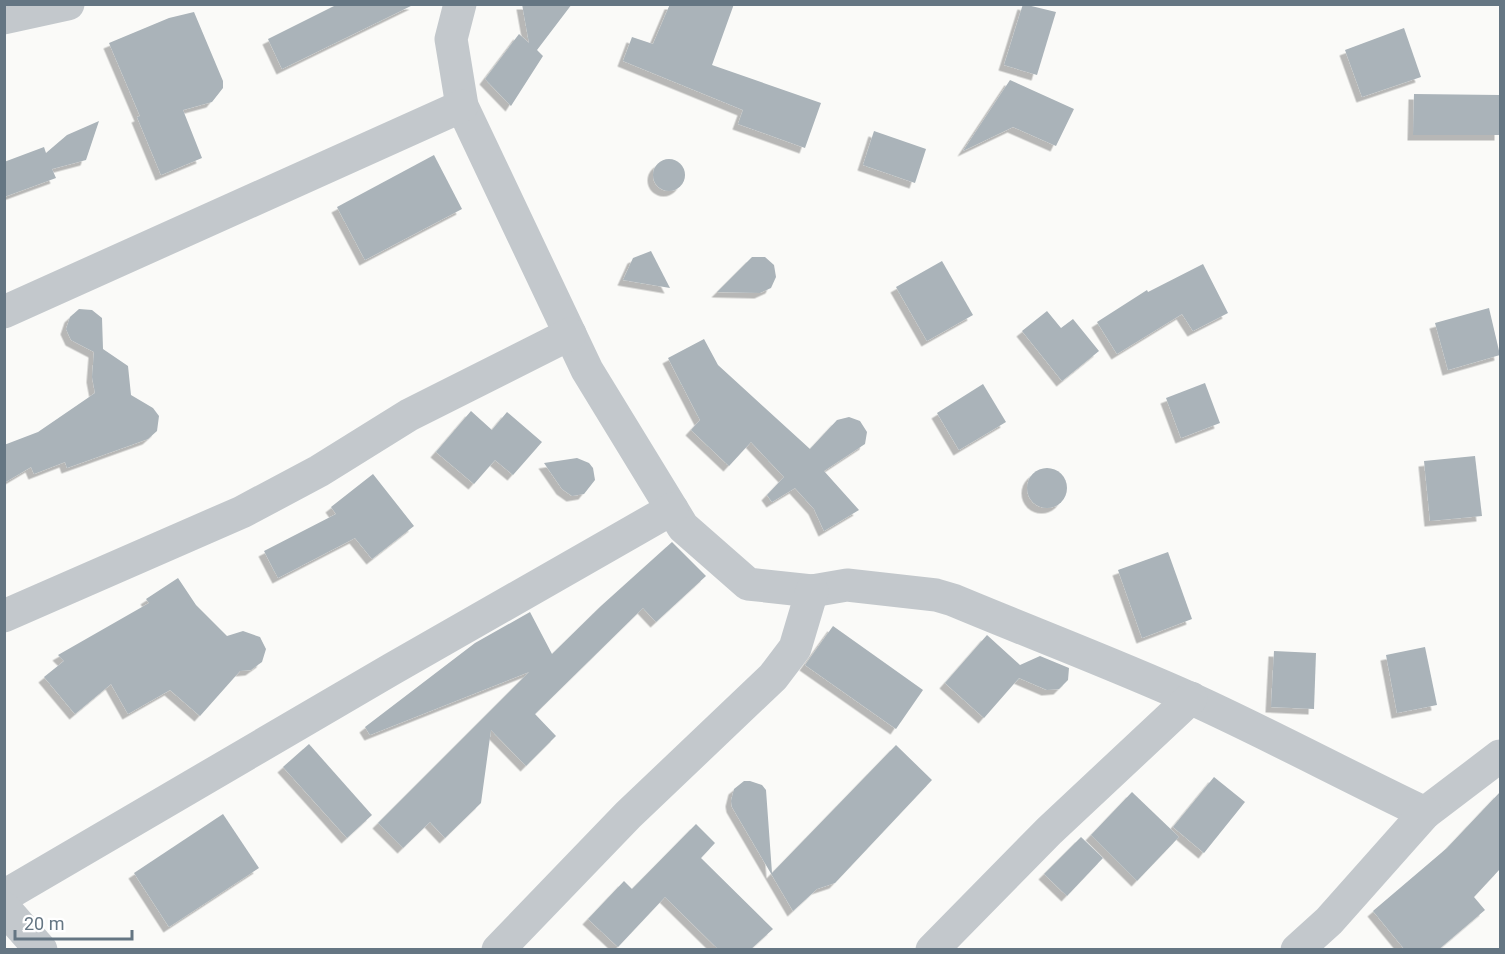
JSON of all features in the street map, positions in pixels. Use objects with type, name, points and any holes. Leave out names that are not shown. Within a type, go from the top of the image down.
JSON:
[{"type":"street","points":[[4,18],[68,4]]},
{"type":"street","points":[[460,4],[451,39],[462,106],[587,370],[683,527],[748,584],[812,591],[847,585],[936,595],[953,600],[1191,698],[1300,749],[1360,782],[1425,813]]},
{"type":"street","points":[[4,312],[462,106]]},
{"type":"street","points":[[4,616],[242,512],[319,471],[409,415],[570,334]]},
{"type":"street","points":[[4,896],[402,663],[672,509]]},
{"type":"street","points":[[498,950],[628,815],[773,677],[795,648],[812,591]]},
{"type":"street","points":[[932,950],[1050,831],[1191,698]]},
{"type":"street","points":[[1298,950],[1329,921],[1425,813],[1500,756]]},
{"type":"street","points":[[4,908],[41,950]]},
{"type":"building","points":[[338,4],[415,4],[282,69],[268,39]]},
{"type":"building","points":[[522,4],[572,4],[537,50],[543,56],[511,106],[485,79],[519,34],[529,43]]},
{"type":"building","points":[[670,4],[734,4],[712,65],[821,103],[805,148],[738,124],[743,110],[623,61],[632,37],[653,44]]},
{"type":"building","points":[[1023,4],[1056,12],[1037,75],[1004,65]]},
{"type":"building","points":[[194,12],[223,81],[223,88],[212,102],[183,110],[202,158],[161,175],[137,117],[140,116],[109,43],[169,18]]},
{"type":"building","points":[[1404,28],[1421,77],[1362,97],[1345,50]]},
{"type":"building","points":[[1010,80],[1074,109],[1056,146],[1013,127],[963,151]]},
{"type":"building","points":[[1414,94],[1500,95],[1500,135],[1413,135]]},
{"type":"building","points":[[99,121],[86,160],[52,169],[56,178],[4,197],[4,162],[44,147],[46,153],[67,135]]},
{"type":"building","points":[[874,131],[926,149],[915,183],[863,165]]},
{"type":"building","points":[[434,155],[462,209],[365,260],[337,207]]},
{"type":"building","points":[[669,159],[681,163],[685,175],[681,187],[669,191],[657,187],[653,175],[657,163]]},
{"type":"building","points":[[651,251],[670,288],[623,280],[633,258]]},
{"type":"building","points":[[752,257],[765,257],[774,265],[776,277],[771,288],[760,293],[717,292]]},
{"type":"building","points":[[942,261],[973,315],[927,341],[896,287]]},
{"type":"building","points":[[1203,264],[1228,313],[1193,331],[1182,314],[1117,354],[1097,322],[1147,290],[1148,292]]},
{"type":"building","points":[[1489,308],[1500,355],[1448,370],[1435,323]]},
{"type":"building","points":[[79,309],[92,310],[102,318],[103,349],[128,366],[131,395],[153,408],[159,416],[157,431],[148,439],[67,468],[65,462],[34,474],[31,467],[4,483],[4,445],[38,432],[95,393],[92,377],[94,352],[71,340],[66,329],[70,317]]},
{"type":"building","points":[[1047,311],[1061,328],[1073,319],[1099,351],[1062,381],[1022,331]]},
{"type":"building","points":[[704,339],[718,365],[810,449],[837,420],[849,417],[860,421],[867,432],[865,444],[824,471],[859,510],[824,531],[814,509],[795,488],[772,502],[767,495],[784,477],[751,442],[729,466],[691,430],[700,420],[668,358]]},
{"type":"building","points":[[1205,383],[1220,423],[1181,438],[1166,398]]},
{"type":"building","points":[[983,384],[1006,422],[959,450],[937,413]]},
{"type":"building","points":[[471,411],[492,430],[507,412],[542,442],[513,475],[495,460],[474,484],[436,452]]},
{"type":"building","points":[[1475,456],[1482,516],[1430,521],[1424,461]]},
{"type":"building","points":[[577,458],[589,463],[593,468],[595,480],[584,494],[572,496],[562,489],[544,463]]},
{"type":"building","points":[[1047,468],[1061,474],[1067,488],[1061,502],[1047,508],[1033,502],[1027,488],[1033,474]]},
{"type":"building","points":[[373,474],[414,526],[372,559],[355,538],[278,578],[264,551],[336,514],[331,507]]},
{"type":"building","points":[[672,542],[706,576],[656,622],[643,608],[535,714],[556,736],[526,766],[491,730],[481,803],[445,838],[430,822],[403,848],[378,823],[529,672],[370,735],[365,727],[475,643],[530,612],[552,654]]},
{"type":"building","points":[[1168,552],[1192,619],[1142,638],[1118,570]]},
{"type":"building","points":[[178,578],[196,605],[227,636],[243,631],[260,637],[266,649],[262,662],[251,670],[240,671],[200,716],[170,690],[128,714],[111,684],[75,714],[44,677],[64,661],[58,655],[149,603],[146,599]]},
{"type":"building","points":[[833,626],[923,690],[896,729],[805,665]]},
{"type":"building","points":[[987,635],[1020,665],[1040,656],[1069,668],[1068,680],[1059,689],[1047,690],[1019,678],[984,718],[945,683]]},
{"type":"building","points":[[1425,647],[1437,705],[1397,713],[1386,655]]},
{"type":"building","points":[[1274,651],[1316,653],[1314,709],[1271,707]]},
{"type":"building","points":[[309,744],[372,815],[347,838],[283,767]]},
{"type":"building","points":[[896,745],[932,780],[835,883],[817,889],[793,911],[732,807],[734,789],[744,781],[750,781],[762,785],[766,790],[772,873]]},
{"type":"building","points":[[1214,777],[1245,802],[1204,853],[1173,827]]},
{"type":"building","points":[[1132,792],[1179,837],[1137,881],[1091,835]]},
{"type":"building","points":[[1500,792],[1500,869],[1474,897],[1485,910],[1438,950],[1405,950],[1373,911],[1447,848]]},
{"type":"building","points":[[223,814],[259,868],[169,927],[134,873]]},
{"type":"building","points":[[696,824],[715,843],[701,858],[773,929],[750,950],[719,950],[665,897],[618,947],[588,919],[624,881],[632,889]]},
{"type":"building","points":[[1081,837],[1103,858],[1067,896],[1044,874]]}]
